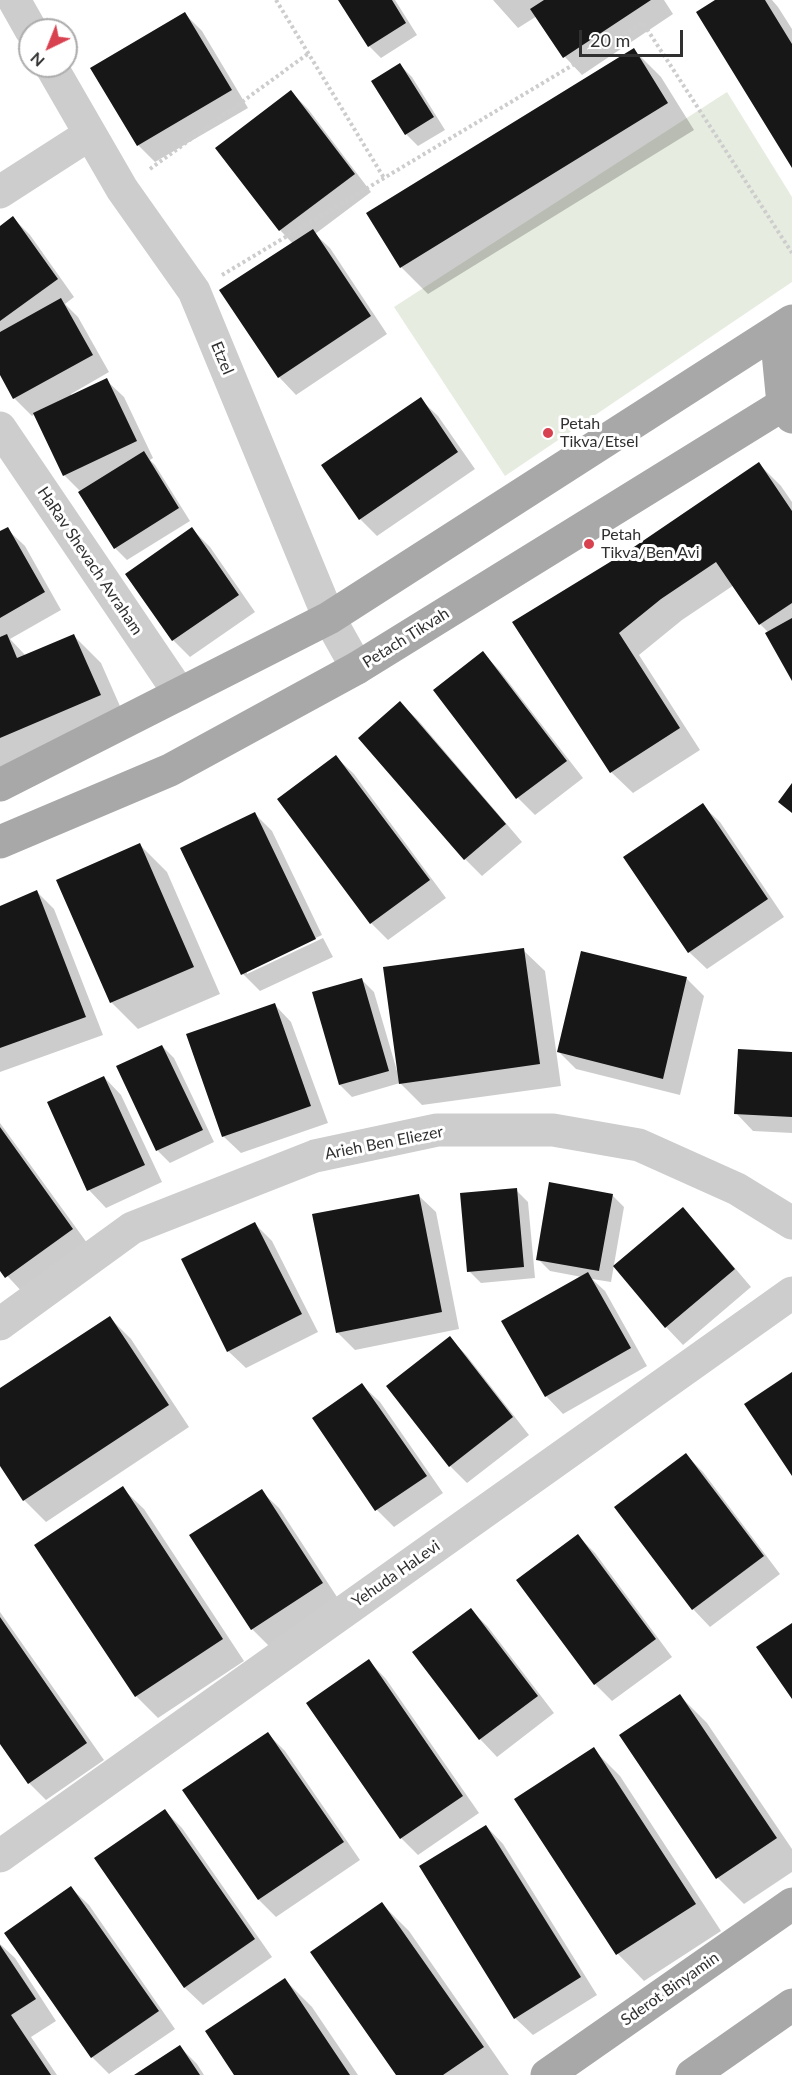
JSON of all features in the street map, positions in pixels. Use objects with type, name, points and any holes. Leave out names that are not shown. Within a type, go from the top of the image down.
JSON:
[{"type":"main road","points":[[0,785],[330,618],[787,332]]},
{"type":"main road","points":[[787,332],[789,407]]},
{"type":"main road","name":"Petach Tikvah","points":[[0,842],[170,770],[357,668],[789,407]]},
{"type":"main road","name":"Sderot Binyamin","points":[[547,2075],[792,1904]]},
{"type":"main road","points":[[692,2075],[792,2005]]},
{"type":"street","points":[[14,0],[24,18]]},
{"type":"street","name":"Etzel","points":[[58,78],[122,189],[194,291],[330,618],[357,668]]},
{"type":"street","points":[[0,192],[90,134]]},
{"type":"street","name":"HaRav Shevach Avraham","points":[[0,428],[180,694]]},
{"type":"street","name":"Arieh Ben Eliezer","points":[[0,1324],[132,1228],[315,1156],[437,1130],[553,1130],[639,1145],[737,1189],[792,1222]]},
{"type":"street","name":"Yehuda HaLevi","points":[[0,1856],[792,1293]]},
{"type":"path","points":[[276,0],[384,178]]},
{"type":"path","points":[[194,291],[643,23],[792,253]]},
{"type":"path","points":[[122,189],[309,53]]},
{"type":"shaded area","points":[[727,92],[792,197],[792,282],[505,476],[394,307]]},
{"type":"building","points":[[338,0],[392,0],[406,23],[368,47]]},
{"type":"building","points":[[544,0],[651,0],[563,58],[530,9]]},
{"type":"building","points":[[715,0],[765,0],[792,44],[792,168],[696,12]]},
{"type":"building","points":[[185,12],[232,90],[137,146],[90,68]]},
{"type":"building","points":[[634,48],[668,103],[400,268],[366,213]]},
{"type":"building","points":[[400,63],[434,117],[405,135],[371,81]]},
{"type":"building","points":[[291,90],[355,174],[279,231],[215,148]]},
{"type":"building","points":[[13,216],[58,279],[0,321],[0,226]]},
{"type":"building","points":[[313,229],[371,316],[278,378],[219,290]]},
{"type":"building","points":[[61,298],[93,355],[13,399],[0,375],[0,332]]},
{"type":"building","points":[[107,378],[137,441],[63,476],[33,413]]},
{"type":"building","points":[[421,397],[458,452],[359,520],[321,465]]},
{"type":"building","points":[[144,451],[179,508],[114,549],[78,492]]},
{"type":"building","points":[[759,462],[792,511],[792,603],[759,625],[716,562],[661,599],[619,633],[680,728],[610,773],[512,622],[628,551]]},
{"type":"building","points":[[8,527],[45,592],[0,618],[0,531]]},
{"type":"building","points":[[192,527],[239,595],[172,641],[125,574]]},
{"type":"building","points":[[792,618],[792,681],[765,633]]},
{"type":"building","points":[[7,634],[17,658],[74,634],[101,695],[0,738],[0,637]]},
{"type":"building","points":[[483,651],[567,761],[516,799],[433,690]]},
{"type":"building","points":[[400,701],[506,824],[464,860],[358,738]]},
{"type":"building","points":[[336,755],[430,880],[370,924],[277,799]]},
{"type":"building","points":[[792,783],[792,813],[778,802]]},
{"type":"building","points":[[703,803],[768,899],[688,953],[623,857]]},
{"type":"building","points":[[255,812],[316,939],[241,975],[180,848]]},
{"type":"building","points":[[140,843],[194,967],[110,1003],[56,880]]},
{"type":"building","points":[[37,890],[86,1017],[0,1048],[0,906]]},
{"type":"building","points":[[524,948],[540,1064],[399,1084],[383,967]]},
{"type":"building","points":[[581,951],[687,977],[663,1079],[557,1052]]},
{"type":"building","points":[[362,978],[389,1071],[339,1085],[312,992]]},
{"type":"building","points":[[275,1003],[311,1106],[222,1137],[186,1034]]},
{"type":"building","points":[[162,1045],[203,1130],[156,1151],[116,1066]]},
{"type":"building","points":[[738,1049],[792,1052],[792,1117],[734,1114]]},
{"type":"building","points":[[104,1076],[145,1165],[87,1191],[47,1102]]},
{"type":"building","points":[[0,1127],[73,1229],[5,1278],[0,1271]]},
{"type":"building","points":[[549,1182],[613,1194],[599,1271],[536,1260]]},
{"type":"building","points":[[517,1188],[524,1267],[467,1272],[460,1193]]},
{"type":"building","points":[[419,1194],[442,1312],[336,1333],[312,1214]]},
{"type":"building","points":[[683,1207],[735,1269],[665,1328],[613,1266]]},
{"type":"building","points":[[255,1222],[302,1314],[227,1352],[181,1259]]},
{"type":"building","points":[[588,1272],[631,1348],[545,1397],[501,1321]]},
{"type":"building","points":[[110,1316],[169,1405],[23,1501],[0,1466],[0,1388]]},
{"type":"building","points":[[450,1336],[513,1417],[449,1467],[386,1386]]},
{"type":"building","points":[[792,1372],[792,1476],[744,1404]]},
{"type":"building","points":[[362,1383],[427,1476],[375,1511],[312,1418]]},
{"type":"building","points":[[686,1453],[764,1556],[692,1610],[614,1507]]},
{"type":"building","points":[[123,1486],[223,1639],[135,1697],[34,1545]]},
{"type":"building","points":[[262,1489],[323,1583],[251,1630],[189,1535]]},
{"type":"building","points":[[578,1534],[656,1639],[594,1685],[516,1580]]},
{"type":"building","points":[[471,1608],[538,1696],[479,1740],[412,1652]]},
{"type":"building","points":[[0,1617],[87,1743],[28,1784],[0,1744]]},
{"type":"building","points":[[792,1623],[792,1699],[756,1647]]},
{"type":"building","points":[[369,1659],[463,1796],[400,1839],[306,1703]]},
{"type":"building","points":[[680,1694],[777,1838],[716,1879],[619,1735]]},
{"type":"building","points":[[268,1732],[344,1842],[258,1900],[182,1790]]},
{"type":"building","points":[[594,1747],[696,1904],[616,1955],[514,1799]]},
{"type":"building","points":[[165,1809],[255,1939],[184,1988],[94,1858]]},
{"type":"building","points":[[486,1825],[581,1977],[514,2019],[419,1866]]},
{"type":"building","points":[[71,1886],[159,2011],[91,2058],[4,1933]]},
{"type":"building","points":[[382,1902],[484,2047],[443,2075],[396,2075],[310,1952]]},
{"type":"building","points":[[0,1945],[36,1999],[11,2015],[51,2075],[0,2075]]},
{"type":"building","points":[[285,1978],[350,2075],[234,2075],[205,2031]]},
{"type":"building","points":[[180,2045],[200,2075],[134,2075]]},
{"type":"place","name":"Petah Tikva/Etsel","points":[[548,433]]},
{"type":"place","name":"Petah Tikva/Ben Avi","points":[[589,544]]}]
